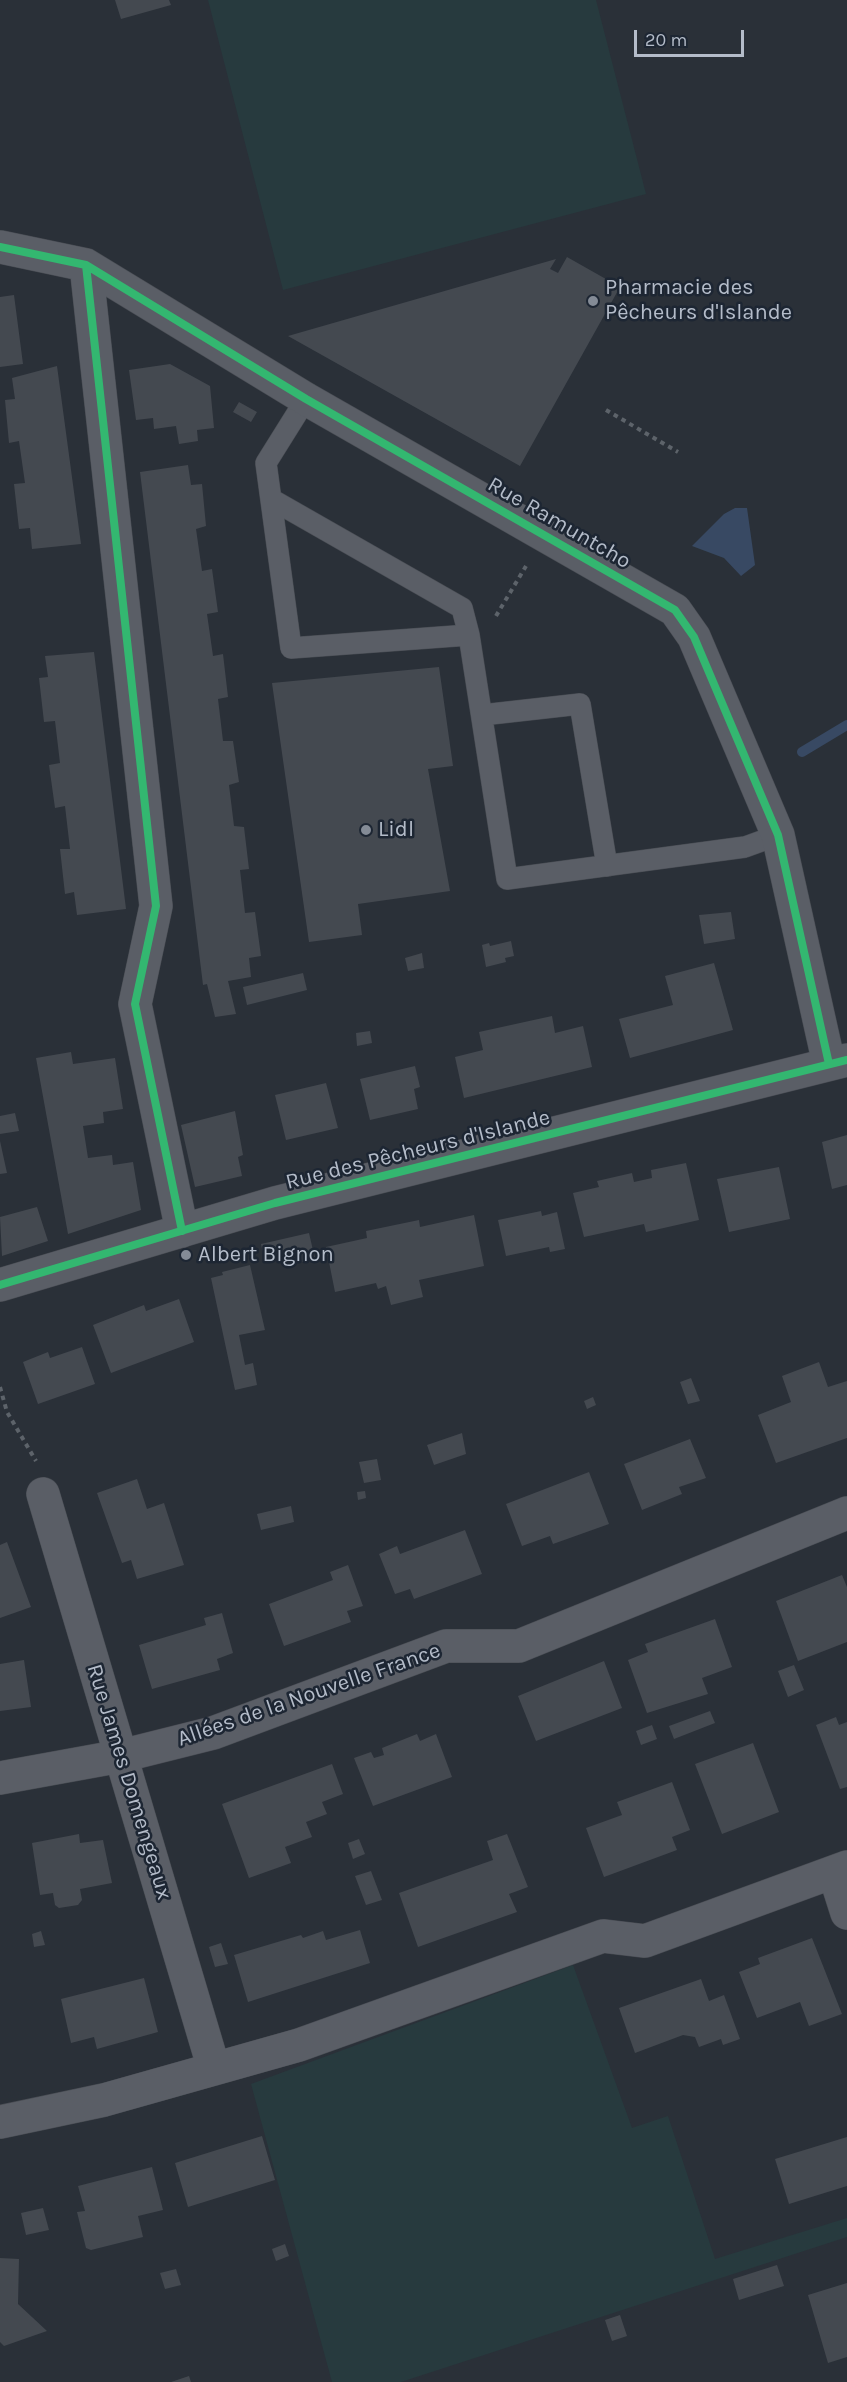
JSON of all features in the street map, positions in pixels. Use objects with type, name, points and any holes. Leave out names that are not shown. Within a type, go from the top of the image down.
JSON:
[{"type":"street","name":"Rue Ramuntcho","points":[[0,247],[86,265],[306,399],[675,610],[694,637],[778,835],[838,1062]]},
{"type":"street","points":[[86,265],[156,906],[135,1004],[182,1231]]},
{"type":"street","name":"Rue des Pêcheurs d'Islande","points":[[0,1285],[275,1203],[838,1062]]},
{"type":"street","name":"Rue James Domengeaux","points":[[43,1494],[214,2069]]},
{"type":"street","name":"Allées de la Nouvelle France","points":[[0,1778],[121,1756],[213,1733],[446,1646],[519,1646],[847,1513]]},
{"type":"street","points":[[0,2122],[104,2100],[299,2045],[603,1936],[645,1941],[841,1869],[847,1913]]},
{"type":"lane","points":[[306,399],[266,463],[291,648],[471,645]]},
{"type":"lane","points":[[271,499],[462,609],[471,645],[507,879],[745,848],[778,835]]},
{"type":"lane","points":[[482,715],[580,704],[607,866]]},
{"type":"path","points":[[606,410],[678,452]]},
{"type":"path","points":[[471,645],[528,563],[537,568]]},
{"type":"path","points":[[0,1387],[13,1422],[34,1460],[48,1471],[43,1494]]},
{"type":"green space","points":[[208,0],[596,0],[646,194],[283,290]]},
{"type":"green space","points":[[573,1965],[632,2128],[668,2116],[715,2259],[847,2218],[847,2237],[401,2382],[332,2382],[251,2084]]},
{"type":"water","points":[[735,508],[747,508],[755,565],[741,576],[724,558],[692,546],[724,514]]},
{"type":"building","points":[[115,0],[169,0],[171,5],[121,19]]},
{"type":"building","points":[[567,257],[620,287],[520,466],[288,336],[556,259],[550,269],[558,273]]},
{"type":"building","points":[[14,295],[23,364],[0,367],[0,297]]},
{"type":"building","points":[[170,364],[210,386],[214,428],[197,430],[198,441],[179,444],[176,426],[154,429],[153,418],[136,420],[129,370]]},
{"type":"building","points":[[57,366],[81,544],[32,549],[30,528],[19,529],[14,484],[25,483],[19,441],[9,443],[5,400],[15,399],[12,378]]},
{"type":"building","points":[[239,402],[257,412],[251,422],[233,412]]},
{"type":"building","points":[[188,465],[191,485],[202,484],[206,526],[196,529],[202,571],[212,569],[218,612],[207,614],[213,656],[223,654],[228,697],[218,699],[223,741],[233,741],[239,782],[229,785],[234,826],[244,827],[249,869],[240,870],[245,913],[255,912],[261,956],[249,958],[251,977],[228,981],[236,1014],[215,1017],[207,984],[203,985],[140,472]]},
{"type":"building","points":[[94,652],[126,909],[77,915],[74,892],[65,894],[60,849],[70,849],[65,806],[55,808],[49,765],[60,763],[55,721],[44,722],[39,678],[48,677],[45,656]]},
{"type":"building","name":"Lidl","points":[[439,667],[453,766],[428,769],[450,891],[358,904],[362,935],[309,942],[272,683]]},
{"type":"building","points":[[731,912],[735,939],[704,944],[699,915]]},
{"type":"building","points":[[511,941],[514,956],[505,958],[506,962],[486,967],[482,945],[489,943],[490,946]]},
{"type":"building","points":[[422,953],[424,968],[408,971],[405,958]]},
{"type":"building","points":[[714,963],[733,1030],[630,1058],[619,1019],[673,1005],[665,976]]},
{"type":"building","points":[[303,973],[307,990],[247,1005],[243,987]]},
{"type":"building","points":[[552,1016],[555,1033],[583,1026],[592,1067],[464,1098],[455,1057],[483,1050],[479,1032]]},
{"type":"building","points":[[370,1031],[372,1043],[357,1046],[356,1033]]},
{"type":"building","points":[[71,1052],[73,1064],[115,1058],[123,1109],[103,1112],[104,1123],[83,1126],[88,1158],[112,1155],[113,1165],[133,1162],[141,1210],[68,1234],[36,1058]]},
{"type":"building","points":[[415,1066],[420,1087],[414,1089],[418,1109],[370,1120],[360,1079]]},
{"type":"building","points":[[326,1083],[338,1128],[286,1140],[275,1095]]},
{"type":"building","points":[[235,1111],[243,1155],[238,1157],[242,1176],[195,1187],[181,1125]]},
{"type":"building","points":[[15,1113],[19,1131],[0,1134],[0,1116]]},
{"type":"building","points":[[847,1135],[847,1185],[832,1189],[822,1142]]},
{"type":"building","points":[[0,1141],[7,1173],[0,1174]]},
{"type":"building","points":[[686,1163],[699,1220],[646,1232],[644,1224],[584,1237],[573,1193],[599,1187],[597,1181],[632,1173],[634,1182],[652,1178],[651,1170]]},
{"type":"building","points":[[779,1167],[790,1219],[729,1232],[717,1179]]},
{"type":"building","points":[[37,1207],[48,1241],[2,1256],[0,1217]]},
{"type":"building","points":[[541,1211],[542,1216],[557,1212],[565,1249],[550,1252],[549,1247],[506,1256],[498,1220]]},
{"type":"building","points":[[474,1215],[484,1266],[419,1280],[423,1297],[391,1305],[386,1286],[378,1289],[376,1283],[335,1292],[326,1247],[367,1238],[366,1231],[419,1220],[420,1227]]},
{"type":"building","points":[[309,1233],[315,1259],[302,1262],[300,1254],[265,1262],[261,1244]]},
{"type":"building","points":[[250,1265],[265,1330],[239,1335],[245,1365],[253,1363],[257,1385],[235,1390],[211,1278],[223,1275],[222,1272]]},
{"type":"building","points":[[179,1299],[194,1342],[111,1373],[93,1325],[144,1305],[146,1311]]},
{"type":"building","points":[[82,1347],[95,1384],[38,1404],[23,1362],[48,1352],[50,1358]]},
{"type":"building","points":[[819,1362],[828,1387],[847,1381],[847,1438],[776,1463],[758,1415],[791,1402],[782,1376]]},
{"type":"building","points":[[691,1378],[700,1401],[688,1404],[680,1382]]},
{"type":"building","points":[[593,1397],[596,1405],[587,1409],[584,1401]]},
{"type":"building","points":[[462,1433],[466,1454],[434,1465],[427,1445]]},
{"type":"building","points":[[690,1439],[706,1478],[679,1487],[682,1494],[642,1510],[624,1464]]},
{"type":"building","points":[[377,1459],[381,1480],[364,1483],[359,1462]]},
{"type":"building","points":[[589,1472],[609,1524],[553,1544],[550,1536],[522,1546],[506,1504]]},
{"type":"building","points":[[137,1479],[147,1509],[164,1503],[184,1565],[137,1579],[131,1560],[122,1563],[97,1493]]},
{"type":"building","points":[[365,1491],[366,1498],[358,1500],[357,1492]]},
{"type":"building","points":[[291,1506],[294,1522],[261,1530],[257,1514]]},
{"type":"building","points":[[465,1530],[482,1574],[414,1599],[410,1589],[395,1594],[379,1554],[397,1546],[400,1554]]},
{"type":"building","points":[[7,1542],[31,1607],[0,1618],[0,1545]]},
{"type":"building","points":[[348,1565],[363,1606],[347,1611],[351,1622],[284,1646],[269,1604],[333,1580],[330,1572]]},
{"type":"building","points":[[842,1575],[847,1587],[847,1642],[798,1661],[776,1601]]},
{"type":"building","points":[[222,1613],[233,1653],[217,1659],[220,1670],[152,1689],[139,1645],[206,1625],[204,1618]]},
{"type":"building","points":[[715,1619],[732,1667],[702,1678],[708,1694],[647,1713],[628,1660],[648,1652],[645,1644]]},
{"type":"building","points":[[24,1660],[31,1707],[0,1711],[0,1664]]},
{"type":"building","points":[[604,1661],[622,1708],[536,1741],[518,1696]]},
{"type":"building","points":[[794,1665],[804,1690],[788,1697],[778,1671]]},
{"type":"building","points":[[710,1711],[715,1723],[674,1739],[669,1726]]},
{"type":"building","points":[[836,1717],[839,1725],[847,1722],[847,1787],[840,1789],[816,1725]]},
{"type":"building","points":[[652,1725],[657,1739],[641,1745],[636,1731]]},
{"type":"building","points":[[417,1734],[420,1741],[436,1734],[452,1777],[373,1806],[354,1758],[371,1752],[374,1758],[384,1755],[382,1748]]},
{"type":"building","points":[[753,1743],[779,1812],[722,1834],[695,1764]]},
{"type":"building","points":[[332,1764],[343,1794],[322,1802],[327,1814],[306,1822],[312,1837],[285,1847],[291,1863],[249,1878],[222,1804]]},
{"type":"building","points":[[672,1782],[690,1830],[672,1837],[677,1850],[604,1877],[586,1828],[622,1815],[617,1802]]},
{"type":"building","points":[[79,1834],[80,1843],[103,1840],[112,1883],[80,1889],[82,1900],[78,1905],[59,1908],[55,1905],[53,1893],[40,1895],[32,1843]]},
{"type":"building","points":[[507,1834],[528,1887],[509,1894],[517,1912],[418,1947],[399,1893],[493,1860],[487,1841]]},
{"type":"building","points":[[359,1839],[365,1854],[353,1859],[348,1843]]},
{"type":"building","points":[[371,1871],[382,1900],[366,1905],[355,1876]]},
{"type":"building","points":[[360,1930],[370,1963],[248,2002],[234,1955],[301,1935],[303,1938],[323,1931],[326,1940]]},
{"type":"building","points":[[41,1931],[45,1945],[34,1947],[32,1934]]},
{"type":"building","points":[[812,1938],[842,2014],[809,2026],[800,2002],[757,2018],[739,1972],[760,1964],[758,1958]]},
{"type":"building","points":[[221,1943],[228,1964],[215,1967],[209,1947]]},
{"type":"building","points":[[144,1978],[158,2032],[97,2049],[94,2037],[71,2043],[61,1999]]},
{"type":"building","points":[[701,1979],[709,2001],[724,1995],[740,2039],[723,2045],[721,2039],[699,2047],[695,2037],[683,2035],[635,2053],[619,2008]]},
{"type":"building","points":[[262,2136],[275,2180],[188,2207],[175,2163]]},
{"type":"building","points":[[847,2137],[847,2186],[789,2204],[775,2159]]},
{"type":"building","points":[[152,2167],[163,2210],[138,2216],[143,2237],[91,2250],[86,2248],[77,2212],[85,2211],[78,2186]]},
{"type":"building","points":[[43,2208],[49,2230],[26,2235],[21,2213]]},
{"type":"building","points":[[285,2244],[289,2256],[276,2261],[272,2249]]},
{"type":"building","points":[[0,2258],[19,2259],[18,2304],[47,2331],[4,2346],[0,2342]]},
{"type":"building","points":[[777,2265],[784,2286],[739,2300],[733,2279]]},
{"type":"building","points":[[176,2269],[181,2285],[165,2289],[160,2273]]},
{"type":"building","points":[[847,2283],[847,2357],[828,2363],[808,2295]]},
{"type":"building","points":[[620,2315],[627,2336],[612,2341],[605,2320]]},
{"type":"building","points":[[189,2376],[191,2382],[171,2382]]},
{"type":"waterway","points":[[802,752],[847,725]]},
{"type":"cycle path","points":[[0,247],[86,265],[306,399],[675,610],[694,637],[778,835],[829,1064]]},
{"type":"cycle path","points":[[86,265],[156,906],[135,1004],[182,1231]]},
{"type":"cycle path","points":[[0,1285],[275,1203],[847,1060]]},
{"type":"place","name":"Pharmacie des Pêcheurs d'Islande","points":[[593,301]]},
{"type":"place","name":"Lidl","points":[[366,830]]},
{"type":"place","name":"Albert Bignon","points":[[186,1255]]}]
